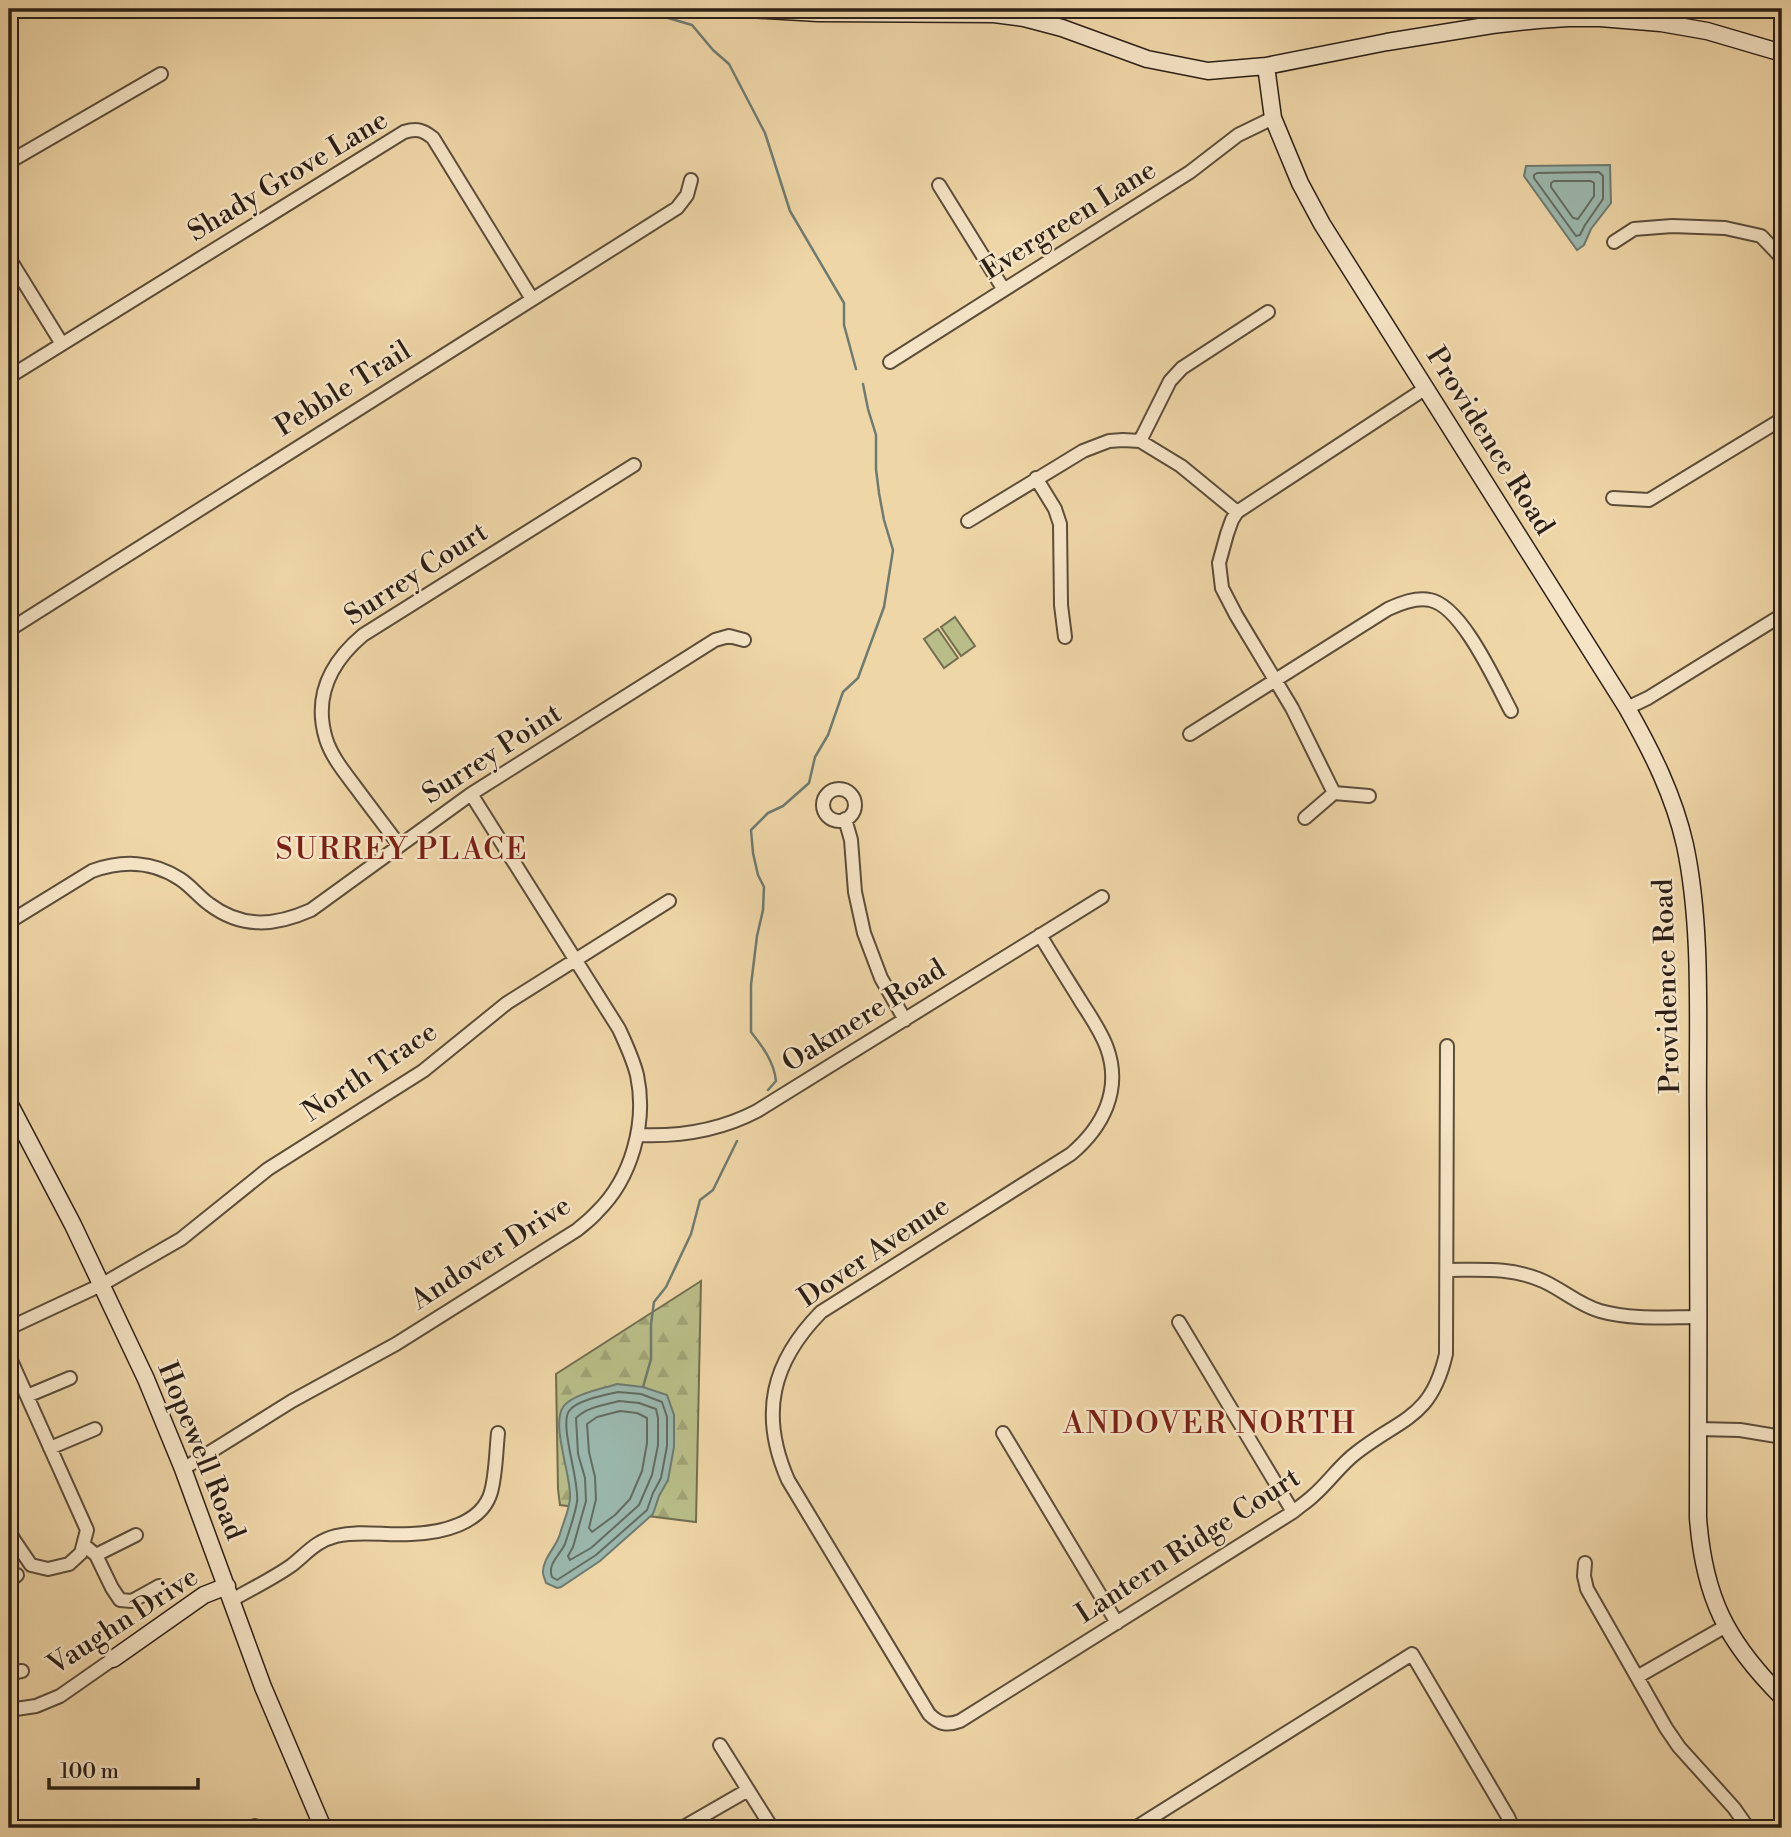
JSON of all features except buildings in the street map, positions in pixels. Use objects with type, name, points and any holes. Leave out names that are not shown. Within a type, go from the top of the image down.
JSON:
[{"type":"street","points":[[749,9],[818,13],[994,14],[1024,18],[1062,27],[1147,59],[1208,71],[1266,66],[1387,42],[1538,20],[1568,13],[1600,18],[1663,16],[1782,54]]},
{"type":"street","name":"Providence Road","points":[[1266,66],[1273,118],[1300,183],[1322,224],[1628,708],[1652,752],[1671,796],[1685,844],[1693,891],[1695,924],[1699,1056],[1700,1547],[1710,1587],[1726,1626],[1757,1671],[1782,1697]]},
{"type":"street","points":[[9,162],[161,74]]},
{"type":"street","name":"Evergreen Lane","points":[[890,362],[1190,173],[1238,135],[1273,118]]},
{"type":"street","name":"Shady Grove Lane","points":[[9,377],[404,132],[414,129],[424,131],[433,138],[532,299]]},
{"type":"street","name":"Pebble Trail","points":[[9,630],[677,208],[687,195],[691,180]]},
{"type":"street","points":[[939,185],[1004,290]]},
{"type":"street","points":[[1614,242],[1634,229],[1672,226],[1725,228],[1761,236],[1782,258]]},
{"type":"street","points":[[9,258],[62,344]]},
{"type":"street","points":[[1140,441],[1170,381],[1182,368],[1268,312]]},
{"type":"street","points":[[1334,793],[1292,708],[1222,588],[1219,563],[1227,534],[1237,512],[1426,388]]},
{"type":"street","points":[[1613,498],[1649,500],[1782,419]]},
{"type":"street","points":[[968,521],[1035,478],[1083,451],[1109,441],[1140,441],[1181,466],[1237,512]]},
{"type":"street","name":"Surrey Court","points":[[399,845],[338,764],[327,741],[322,722],[322,702],[335,663],[347,648],[363,635],[634,464]]},
{"type":"street","points":[[1035,478],[1055,509],[1060,524],[1061,604],[1065,637]]},
{"type":"street","points":[[1190,734],[1388,608],[1416,600],[1431,600],[1450,611],[1465,628],[1511,712]]},
{"type":"street","points":[[1628,708],[1782,615]]},
{"type":"street","name":"Surrey Point","points":[[9,922],[92,871],[131,863],[157,868],[180,879],[209,905],[225,914],[248,922],[271,923],[291,919],[311,910],[471,794],[715,640],[729,636],[744,640]]},
{"type":"street","points":[[1305,818],[1334,793],[1369,796]]},
{"type":"street","name":"Andover Drive","points":[[183,1469],[292,1401],[396,1344],[577,1230],[599,1211],[617,1188],[630,1162],[640,1115],[640,1094],[631,1055],[619,1029],[471,794]]},
{"type":"street","points":[[845,819],[851,840],[855,892],[864,933],[881,978],[905,1020]]},
{"type":"street","name":"Oakmere Road","points":[[637,1135],[690,1134],[740,1120],[1102,897]]},
{"type":"street","name":"North Trace","points":[[9,1328],[101,1285],[181,1239],[268,1170],[423,1071],[507,1003],[669,901]]},
{"type":"street","name":"Dover Avenue","points":[[943,1724],[935,1721],[929,1714],[788,1480],[775,1442],[773,1400],[789,1351],[803,1330],[821,1312],[1071,1154],[1087,1140],[1099,1124],[1111,1087],[1107,1049],[1099,1030],[1040,936]]},
{"type":"street","name":"Lantern Ridge Court","points":[[943,1724],[960,1721],[1293,1512],[1356,1453],[1413,1416],[1432,1394],[1446,1354],[1447,1046]]},
{"type":"street","name":"Hopewell Road","points":[[9,1103],[73,1225],[146,1379],[183,1469],[263,1687],[323,1828]]},
{"type":"street","points":[[1447,1270],[1497,1269],[1522,1273],[1544,1282],[1583,1305],[1614,1315],[1698,1317]]},
{"type":"street","points":[[1179,1322],[1293,1512]]},
{"type":"street","points":[[9,1356],[87,1530],[81,1553],[69,1564],[48,1569],[31,1565],[9,1530]]},
{"type":"street","points":[[27,1396],[70,1378]]},
{"type":"street","points":[[50,1448],[95,1429]]},
{"type":"street","points":[[1698,1429],[1740,1430],[1782,1437]]},
{"type":"street","points":[[229,1593],[292,1564],[318,1543],[337,1536],[371,1532],[409,1535],[462,1524],[485,1506],[491,1492],[498,1433]]},
{"type":"street","points":[[1003,1433],[1117,1623]]},
{"type":"street","points":[[96,1555],[136,1535]]},
{"type":"street","points":[[84,1545],[96,1555],[111,1588],[120,1600],[132,1601],[159,1586]]},
{"type":"street","points":[[1584,1563],[1587,1589],[1679,1747],[1734,1808],[1748,1828]]},
{"type":"street","name":"Vaughn Drive","points":[[9,1710],[36,1706],[60,1696],[204,1595],[229,1593]]},
{"type":"street","points":[[1637,1677],[1726,1626]]},
{"type":"street","points":[[1135,1828],[1412,1654],[1513,1828]]},
{"type":"street","points":[[720,1745],[772,1828]]},
{"type":"street","points":[[682,1828],[748,1790]]},
{"type":"green space","points":[[955,617],[975,646],[961,656],[941,627]]},
{"type":"green space","points":[[938,629],[958,658],[944,668],[924,639]]},
{"type":"green space","points":[[701,1281],[696,1522],[560,1505],[556,1374]]},
{"type":"water","points":[[1610,165],[1611,203],[1591,229],[1584,245],[1577,250],[1524,176],[1526,166]]},
{"type":"water","points":[[617,1384],[643,1387],[667,1395],[674,1415],[674,1447],[668,1480],[653,1514],[600,1561],[557,1588],[546,1583],[543,1568],[558,1539],[570,1502],[560,1438],[560,1415],[567,1402],[588,1392]]},
{"type":"waterway","points":[[641,10],[692,25],[729,64],[765,133],[790,211],[844,303],[844,325],[856,369]]},
{"type":"waterway","points":[[768,1090],[776,1081],[773,1067],[751,1032],[751,985],[764,887],[758,875],[751,830],[768,813],[783,806],[809,783],[815,757],[828,735],[843,692],[858,678],[884,607],[893,550],[879,493],[876,435],[863,384]]},
{"type":"waterway","points":[[643,1387],[651,1359],[654,1302],[666,1287],[691,1234],[700,1200],[713,1190],[737,1141]]},
{"type":"district","name":"SURREY PLACE","points":[[402,850]]},
{"type":"district","name":"ANDOVER NORTH","points":[[1210,1424]]}]
